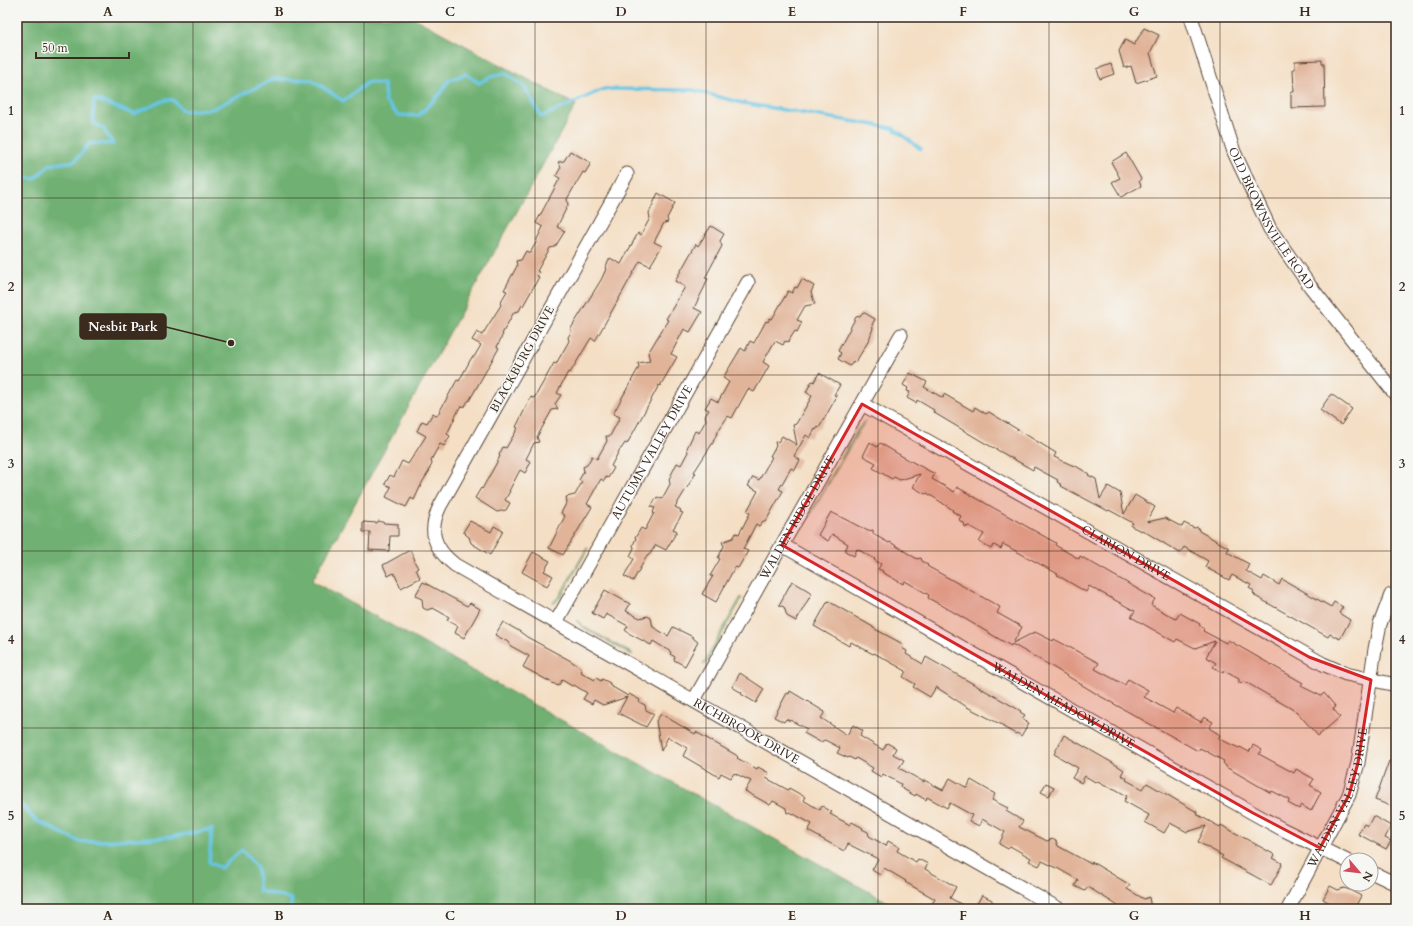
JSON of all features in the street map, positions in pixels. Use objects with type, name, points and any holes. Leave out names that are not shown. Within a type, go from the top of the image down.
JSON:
[{"type":"street","name":"OLD BROWNSVILLE ROAD","points":[[1192,17],[1234,152],[1270,229],[1310,286],[1396,395]]},
{"type":"street","name":"BLACKBURG DRIVE","points":[[439,548],[434,536],[433,524],[440,506],[627,174]]},
{"type":"street","name":"AUTUMN VALLEY DRIVE","points":[[556,622],[748,282]]},
{"type":"street","name":"WALDEN RIDGE DRIVE","points":[[694,700],[901,335]]},
{"type":"street","name":"CLARION DRIVE","points":[[862,404],[1323,664],[1346,674],[1396,685]]},
{"type":"street","name":"WALDEN MEADOW DRIVE","points":[[782,545],[1248,810],[1339,857]]},
{"type":"street","name":"RICHBROOK DRIVE","points":[[439,548],[455,565],[1059,909]]},
{"type":"street","name":"WALDEN VALLEY DRIVE","points":[[1288,909],[1349,795],[1358,763],[1380,624],[1391,596]]},
{"type":"street","points":[[1379,876],[1396,884]]},
{"type":"highlighted area","points":[[862,404],[1309,657],[1371,680],[1358,763],[1349,795],[1320,848],[1253,813],[782,545]]},
{"type":"green space","points":[[17,17],[412,17],[576,105],[312,581],[900,909],[17,909]]},
{"type":"green space","points":[[866,421],[859,431],[808,518],[857,430]]},
{"type":"green space","points":[[587,548],[561,597],[554,604],[553,602],[559,597]]},
{"type":"green space","points":[[741,597],[742,598],[705,665],[703,664]]},
{"type":"green space","points":[[577,620],[584,627],[633,654],[632,655],[581,626],[576,621]]},
{"type":"building","points":[[1144,28],[1159,35],[1150,53],[1157,76],[1136,83],[1131,66],[1124,68],[1119,51],[1125,40],[1134,45]]},
{"type":"building","points":[[1322,60],[1322,63],[1324,63],[1325,107],[1291,108],[1291,92],[1294,92],[1293,69],[1295,69],[1295,61]]},
{"type":"building","points":[[1111,64],[1114,74],[1100,79],[1097,69]]},
{"type":"building","points":[[570,151],[591,163],[585,173],[583,172],[567,199],[568,205],[557,227],[565,231],[555,247],[550,248],[537,271],[539,272],[537,276],[539,277],[523,306],[522,305],[519,311],[514,312],[502,334],[497,347],[499,348],[469,401],[465,406],[460,407],[447,434],[450,436],[444,446],[440,444],[431,460],[432,464],[430,470],[414,500],[411,498],[406,507],[386,497],[391,487],[385,484],[390,475],[394,477],[402,461],[408,464],[426,436],[417,431],[422,421],[427,423],[433,413],[437,416],[457,380],[459,381],[472,357],[474,357],[481,345],[472,340],[477,332],[482,335],[501,305],[500,303],[507,291],[504,290],[517,266],[516,261],[521,260],[526,251],[530,253],[537,241],[543,227],[536,223],[560,178],[556,176],[561,167],[558,162],[564,161]]},
{"type":"building","points":[[1126,153],[1141,179],[1139,181],[1141,186],[1121,197],[1112,182],[1120,178],[1111,162]]},
{"type":"building","points":[[658,193],[675,203],[667,218],[668,222],[664,223],[654,242],[662,246],[650,266],[640,261],[595,341],[591,338],[570,373],[568,372],[557,393],[561,395],[555,404],[558,409],[552,410],[537,437],[539,442],[534,443],[526,459],[531,462],[525,473],[520,470],[509,491],[505,500],[510,503],[506,510],[497,512],[475,498],[481,488],[482,489],[496,464],[503,447],[506,448],[518,428],[516,427],[531,397],[534,398],[554,363],[556,364],[569,341],[568,337],[572,331],[570,330],[601,280],[610,258],[621,264],[638,233],[641,235],[650,218],[649,213]]},
{"type":"building","points":[[711,226],[724,234],[720,241],[722,246],[705,278],[708,279],[694,308],[702,312],[690,332],[684,329],[671,354],[677,357],[660,386],[659,385],[627,444],[625,443],[620,449],[611,466],[614,468],[608,478],[606,477],[604,481],[601,479],[598,484],[587,504],[592,507],[563,555],[549,548],[565,516],[561,513],[567,502],[566,497],[575,495],[582,482],[579,480],[584,471],[583,467],[587,465],[592,456],[597,459],[607,441],[606,436],[610,436],[620,417],[613,414],[639,367],[638,363],[650,361],[648,353],[668,320],[666,319],[685,287],[675,281],[696,244],[698,246]]},
{"type":"building","points":[[802,279],[814,286],[811,292],[815,304],[805,306],[797,320],[802,322],[797,332],[795,331],[788,342],[785,341],[783,345],[775,341],[763,362],[769,366],[754,392],[748,389],[732,418],[728,416],[720,428],[714,441],[694,472],[696,473],[675,507],[683,513],[673,529],[677,531],[666,550],[656,545],[647,556],[633,581],[624,576],[634,559],[630,556],[634,548],[633,545],[635,538],[641,528],[645,530],[654,513],[655,508],[651,507],[657,497],[662,499],[670,484],[669,479],[677,463],[681,465],[688,452],[687,448],[695,431],[699,433],[706,420],[705,416],[709,410],[705,408],[711,398],[718,402],[729,382],[723,378],[741,348],[745,351],[750,341],[754,343],[766,321],[768,322],[770,318],[772,319],[788,291],[792,293]]},
{"type":"building","points":[[863,312],[875,319],[872,325],[873,328],[869,340],[857,360],[855,363],[853,361],[850,366],[838,359],[841,353],[838,351],[856,317],[860,316]]},
{"type":"building","points":[[819,373],[840,385],[834,395],[837,396],[819,428],[818,427],[816,430],[815,429],[810,438],[806,435],[794,456],[800,460],[795,470],[791,468],[779,489],[783,491],[765,522],[763,521],[759,526],[756,524],[743,549],[748,551],[738,568],[735,567],[716,602],[702,594],[713,576],[710,576],[720,559],[718,558],[724,546],[722,542],[733,538],[736,533],[739,534],[750,513],[747,511],[758,491],[748,486],[753,477],[759,480],[772,457],[770,456],[776,446],[775,442],[779,441],[782,436],[797,445],[793,425],[796,424],[812,396],[806,392],[812,381],[814,382]]},
{"type":"building","points":[[910,373],[927,382],[924,387],[943,398],[944,394],[973,411],[975,407],[986,414],[989,412],[1056,453],[1054,457],[1074,465],[1089,474],[1088,475],[1096,479],[1100,499],[1108,486],[1120,493],[1124,514],[1135,495],[1155,507],[1147,522],[1165,518],[1182,527],[1184,523],[1194,528],[1198,527],[1199,531],[1229,548],[1227,552],[1249,564],[1246,571],[1262,580],[1264,576],[1279,585],[1282,579],[1331,607],[1334,602],[1343,607],[1339,613],[1350,620],[1340,639],[1330,634],[1328,637],[1255,596],[1253,593],[1254,591],[1249,588],[1251,585],[1232,575],[1229,580],[1205,567],[1208,561],[1184,547],[1180,553],[1142,530],[1141,531],[1131,526],[1133,523],[1061,486],[1062,485],[1057,482],[1058,480],[1034,467],[1033,470],[936,414],[933,412],[934,410],[917,400],[916,403],[907,398],[910,392],[907,391],[908,388],[903,385]]},
{"type":"building","points":[[1331,394],[1352,409],[1341,425],[1320,410]]},
{"type":"building","points":[[870,442],[877,447],[880,443],[935,474],[932,479],[954,492],[957,487],[1056,543],[1055,545],[1079,559],[1080,556],[1155,599],[1151,605],[1176,619],[1180,613],[1200,624],[1199,625],[1204,628],[1203,631],[1226,643],[1228,640],[1303,683],[1301,686],[1321,696],[1324,693],[1336,707],[1333,709],[1340,717],[1318,736],[1297,712],[1249,684],[1244,682],[1239,683],[1239,679],[1224,671],[1223,673],[1213,667],[1216,663],[1206,657],[1215,641],[1195,648],[1177,639],[1175,642],[1131,617],[1135,611],[1089,586],[1086,592],[1057,575],[1058,574],[1003,544],[1001,549],[994,545],[991,549],[979,542],[984,534],[969,526],[965,527],[964,523],[959,520],[961,516],[927,493],[925,494],[913,487],[920,474],[900,480],[894,477],[892,479],[873,468],[876,463],[863,456]]},
{"type":"building","points":[[831,512],[868,531],[873,530],[873,534],[889,543],[890,542],[917,559],[921,558],[922,561],[928,565],[927,566],[1000,607],[997,613],[1022,627],[1013,643],[1035,632],[1053,641],[1054,639],[1099,663],[1095,669],[1125,685],[1128,679],[1148,690],[1144,697],[1173,713],[1176,708],[1201,722],[1204,717],[1213,722],[1209,728],[1220,735],[1218,738],[1249,752],[1253,745],[1262,750],[1259,754],[1294,773],[1296,769],[1314,779],[1310,785],[1321,792],[1311,811],[1301,805],[1299,809],[1288,803],[1290,800],[1272,791],[1271,793],[1226,767],[1223,763],[1224,761],[1200,748],[1198,751],[1100,696],[1051,666],[1012,644],[1011,646],[928,598],[929,595],[905,581],[903,584],[882,572],[883,571],[878,569],[881,564],[874,560],[875,559],[857,549],[854,556],[845,551],[848,544],[832,534],[828,541],[818,535]]},
{"type":"building","points":[[378,521],[398,524],[398,536],[390,536],[389,551],[369,550],[370,532],[363,532],[363,522],[377,523]]},
{"type":"building","points":[[470,521],[491,532],[494,526],[503,531],[490,555],[471,543],[469,537],[463,532]]},
{"type":"building","points":[[410,550],[418,568],[416,569],[420,578],[401,588],[394,573],[388,576],[383,565]]},
{"type":"building","points":[[533,552],[550,561],[544,571],[553,576],[547,586],[522,572]]},
{"type":"building","points":[[792,581],[812,593],[796,621],[787,616],[784,607],[779,605]]},
{"type":"building","points":[[423,582],[467,606],[470,603],[480,609],[464,638],[455,633],[458,626],[447,620],[449,617],[433,608],[427,610],[423,608],[422,599],[415,596]]},
{"type":"building","points":[[605,590],[630,604],[626,611],[640,618],[647,616],[651,618],[653,627],[668,636],[673,627],[693,637],[698,642],[685,666],[674,660],[675,657],[670,654],[671,652],[653,641],[651,645],[630,634],[625,630],[628,626],[606,614],[603,619],[592,613]]},
{"type":"building","points":[[828,601],[901,643],[903,646],[902,648],[907,651],[906,654],[923,664],[926,657],[1021,711],[1020,712],[1025,715],[1022,719],[1029,723],[1021,736],[967,707],[936,687],[930,697],[913,687],[915,684],[903,677],[906,671],[851,642],[849,646],[814,626]]},
{"type":"building","points":[[503,622],[571,661],[581,668],[582,673],[595,680],[596,678],[601,681],[602,679],[628,696],[629,694],[640,700],[639,702],[645,705],[646,710],[654,714],[646,727],[618,713],[627,697],[603,705],[594,700],[592,704],[583,699],[587,693],[574,685],[572,686],[562,680],[558,686],[523,667],[529,656],[495,635]]},
{"type":"building","points":[[740,673],[764,689],[756,703],[732,687]]},
{"type":"building","points":[[790,691],[825,712],[821,718],[847,735],[853,725],[863,731],[860,736],[883,750],[887,743],[896,748],[893,754],[904,760],[899,768],[924,782],[924,780],[943,790],[950,778],[967,788],[971,780],[995,794],[992,800],[1008,808],[1006,811],[1023,821],[1019,827],[1047,841],[1052,839],[1056,841],[1058,846],[1091,864],[1092,862],[1130,885],[1127,889],[1144,899],[1149,897],[1151,909],[1123,909],[1088,887],[1085,891],[1075,886],[1078,880],[1057,868],[1042,861],[1039,866],[1029,861],[1031,858],[1010,846],[1008,849],[999,844],[1005,832],[982,819],[979,826],[969,821],[972,815],[950,803],[947,808],[927,797],[926,800],[916,794],[915,796],[900,787],[901,784],[883,774],[881,777],[871,771],[873,768],[856,758],[855,760],[837,753],[840,748],[825,740],[820,742],[804,733],[807,729],[790,720],[786,719],[784,722],[774,717],[787,693],[789,694]]},
{"type":"building","points":[[661,714],[695,734],[696,732],[757,769],[758,767],[769,773],[766,778],[805,797],[803,800],[820,810],[822,806],[832,812],[830,814],[850,825],[852,822],[863,828],[862,829],[868,832],[869,836],[886,846],[888,841],[899,847],[897,851],[916,862],[918,859],[928,864],[925,869],[956,887],[950,898],[970,909],[929,909],[935,899],[884,868],[880,875],[872,870],[878,859],[848,844],[844,851],[808,831],[812,824],[790,812],[787,813],[786,808],[773,801],[770,805],[745,791],[751,781],[734,773],[731,778],[721,773],[719,777],[683,756],[687,748],[668,737],[661,751],[656,721]]},
{"type":"building","points":[[1064,735],[1124,770],[1121,775],[1127,778],[1126,780],[1143,789],[1147,783],[1197,812],[1196,814],[1220,827],[1221,825],[1275,855],[1273,858],[1282,863],[1282,865],[1271,885],[1221,858],[1223,856],[1198,842],[1206,826],[1187,832],[1170,823],[1164,833],[1145,822],[1149,815],[1124,801],[1127,796],[1085,776],[1081,783],[1072,778],[1078,768],[1054,754]]},
{"type":"building","points":[[1389,761],[1396,763],[1396,808],[1375,800]]},
{"type":"building","points":[[1046,783],[1054,787],[1049,796],[1041,792]]},
{"type":"building","points":[[1373,816],[1391,826],[1385,838],[1391,841],[1386,849],[1358,834],[1364,824],[1368,826]]},
{"type":"building","points":[[1330,886],[1339,890],[1339,892],[1354,892],[1361,896],[1354,909],[1343,909],[1336,907],[1323,899]]},
{"type":"building","points":[[982,895],[992,900],[992,902],[1006,909],[974,909]]},
{"type":"waterway","points":[[17,177],[35,179],[49,165],[75,161],[90,143],[113,144],[103,128],[93,123],[94,99],[134,114],[165,100],[173,100],[183,111],[212,109],[274,79],[312,80],[343,101],[368,82],[384,84],[385,101],[398,115],[418,116],[440,94],[449,80],[466,74],[479,83],[490,77],[505,73],[525,87],[541,117],[604,89],[693,90],[742,103],[893,128],[921,149]]},
{"type":"waterway","points":[[17,800],[35,820],[80,842],[171,837],[212,829],[209,862],[221,868],[242,850],[257,868],[259,891],[292,899],[290,909]]},
{"type":"place","name":"Nesbit Park","points":[[231,343]]}]
